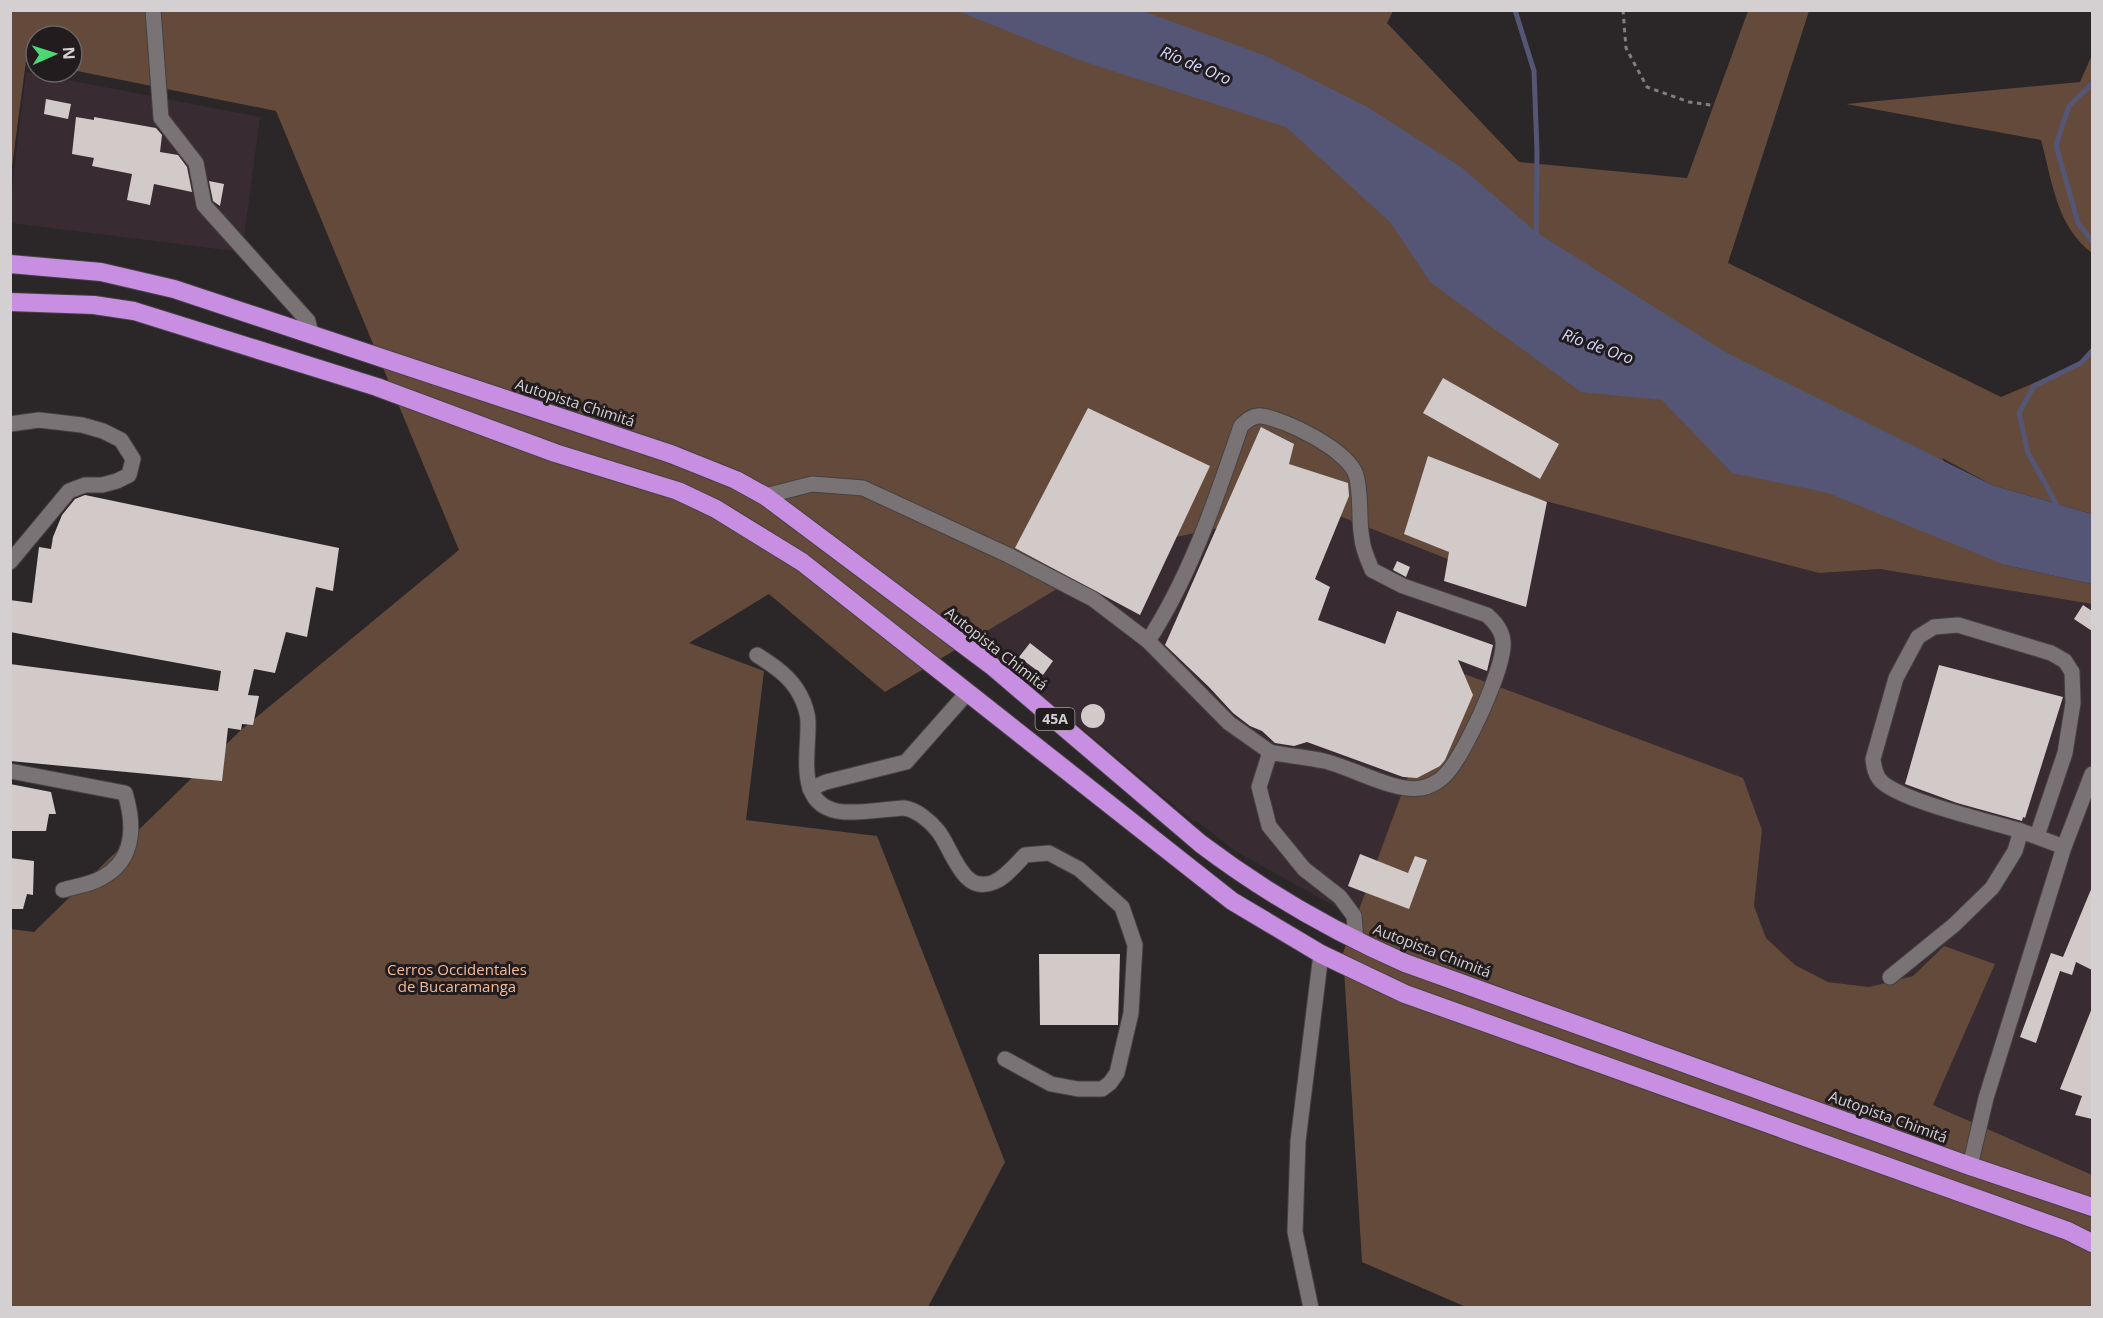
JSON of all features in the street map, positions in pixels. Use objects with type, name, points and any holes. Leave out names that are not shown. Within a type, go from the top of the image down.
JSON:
[{"type":"highway","name":"Autopista Chimitá","points":[[10,264],[101,272],[174,289],[670,454],[736,480],[765,496],[992,666],[1218,857],[1282,901],[1356,941],[1405,963],[1970,1166],[2092,1207]]},
{"type":"highway","name":"45A","points":[[10,302],[94,305],[134,311],[377,387],[555,453],[678,491],[716,509],[802,562],[1232,901],[1321,954],[1405,994],[2068,1231],[2092,1243]]},
{"type":"street","points":[[153,10],[161,118],[196,163],[204,205],[308,321],[310,333]]},
{"type":"street","points":[[765,496],[812,484],[863,488],[1008,555],[1093,599],[1148,640],[1229,723],[1270,752],[1326,761],[1397,786],[1421,789],[1445,776],[1456,762],[1486,702],[1502,661],[1503,640],[1496,623],[1487,615],[1403,586],[1372,570],[1362,541],[1356,474],[1349,463],[1329,447],[1290,424],[1259,416],[1248,419],[1241,426],[1212,511],[1187,569],[1148,640]]},
{"type":"street","points":[[10,424],[39,420],[92,428],[121,440],[133,459],[129,475],[117,481],[102,485],[85,485],[69,491],[10,562]]},
{"type":"street","points":[[2037,836],[2065,753],[2073,703],[2072,672],[2065,661],[2051,653],[1958,625],[1934,627],[1918,637],[1896,678],[1873,759],[1874,771],[1881,782],[1891,789],[1936,807],[2037,836],[2064,848]]},
{"type":"street","points":[[757,655],[780,670],[800,695],[808,719],[806,761],[810,789],[817,800],[826,807],[844,812],[914,809],[938,831],[966,878],[977,884],[993,883],[1025,855],[1049,853],[1079,868],[1122,908],[1135,945],[1131,1013],[1118,1073],[1102,1089],[1078,1089],[1051,1084],[1005,1059]]},
{"type":"street","points":[[810,789],[826,782],[906,762],[967,693]]},
{"type":"street","points":[[1270,752],[1259,787],[1269,826],[1304,869],[1340,897],[1354,916],[1356,941]]},
{"type":"street","points":[[10,771],[125,793],[131,814],[132,838],[118,866],[96,880],[63,890]]},
{"type":"street","points":[[1970,1166],[1986,1098],[2064,848],[2092,774]]},
{"type":"street","points":[[1890,977],[1954,925],[1992,888],[2015,851],[2021,831]]},
{"type":"street","points":[[1311,1308],[1295,1232],[1298,1141],[1321,954]]},
{"type":"path","points":[[1623,10],[1626,48],[1647,87],[1689,102],[1711,105]]},
{"type":"shaded area","points":[[84,83],[260,117],[242,252],[11,223],[11,197],[25,84]]},
{"type":"shaded area","points":[[984,216],[1819,573],[1880,569],[2092,604],[2092,1175],[1933,1105],[1995,964],[1944,946],[1913,976],[1869,987],[1828,982],[1795,965],[1766,938],[1754,906],[1762,830],[1401,943],[1235,851],[1197,821],[1194,822],[1078,725],[841,536]]},
{"type":"green space","name":"Cerros Occidentales de Bucaramanga","points":[[958,10],[967,14],[968,10],[1393,11],[1387,23],[1519,162],[1687,178],[1748,11],[1809,11],[1728,263],[2001,397],[2081,363],[2092,351],[2092,514],[1992,485],[1942,458],[2005,565],[2092,584],[2092,604],[1880,569],[1819,573],[1534,498],[1503,581],[1317,507],[1125,548],[885,692],[769,594],[689,643],[764,671],[746,820],[877,836],[1005,1162],[928,1307],[11,1307],[11,929],[34,932],[241,730],[459,550],[276,111],[84,72],[84,24],[24,24],[24,76],[11,174],[11,11]]},
{"type":"green space","points":[[2092,55],[2092,253],[2070,230],[2063,216],[2052,186],[2041,140],[1846,104],[2080,82]]},
{"type":"green space","points":[[1448,668],[1743,778],[1762,830],[1754,906],[1766,938],[1795,965],[1828,982],[1869,987],[1913,976],[1944,946],[1995,964],[1933,1105],[2092,1175],[2092,1307],[1466,1307],[1362,1262],[1343,953]]},
{"type":"water","name":"Río de Oro","points":[[958,11],[1143,11],[1266,56],[1367,107],[1461,167],[1536,232],[1727,353],[1992,485],[2092,514],[2092,584],[2005,565],[1828,493],[1732,473],[1662,400],[1581,392],[1431,283],[1390,222],[1286,127],[1079,60]]},
{"type":"building","points":[[46,99],[71,104],[68,119],[44,114]]},
{"type":"building","points":[[76,117],[94,120],[94,117],[156,128],[162,135],[160,152],[178,155],[187,167],[192,192],[154,184],[150,205],[127,200],[132,174],[92,166],[94,158],[72,154]]},
{"type":"building","points":[[209,181],[224,184],[220,206],[213,201]]},
{"type":"building","points":[[1443,378],[1559,444],[1540,479],[1423,413]]},
{"type":"building","points":[[1088,408],[1210,466],[1140,615],[1015,548]]},
{"type":"building","points":[[1261,427],[1294,444],[1289,464],[1348,483],[1349,496],[1315,579],[1330,587],[1318,620],[1385,644],[1397,611],[1493,645],[1487,671],[1458,660],[1473,695],[1445,760],[1440,766],[1417,778],[1403,777],[1307,742],[1294,746],[1275,743],[1262,731],[1250,726],[1233,713],[1165,645]]},
{"type":"building","points":[[1428,456],[1547,502],[1526,607],[1444,581],[1449,552],[1404,534]]},
{"type":"building","points":[[85,495],[339,548],[333,591],[316,587],[307,637],[286,632],[275,673],[254,669],[248,695],[259,696],[253,725],[242,724],[241,730],[228,728],[222,781],[10,761],[10,664],[218,691],[221,671],[10,632],[10,600],[32,603],[39,547],[51,549],[62,515],[75,499]]},
{"type":"building","points":[[1397,561],[1410,567],[1406,577],[1393,570]]},
{"type":"building","points":[[2083,605],[2092,611],[2092,631],[2074,619]]},
{"type":"building","points":[[1030,643],[1053,661],[1043,675],[1019,657]]},
{"type":"building","points":[[1939,665],[2063,697],[2025,818],[2023,817],[2022,821],[1957,803],[1905,784]]},
{"type":"building","points":[[1093,704],[1101,708],[1105,716],[1101,724],[1093,728],[1085,724],[1081,716],[1085,708]]},
{"type":"building","points":[[10,784],[51,792],[56,814],[49,814],[46,831],[10,831]]},
{"type":"building","points":[[1360,854],[1408,873],[1415,856],[1427,860],[1409,909],[1348,886]]},
{"type":"building","points":[[10,858],[34,861],[33,895],[27,894],[23,909],[10,909]]},
{"type":"building","points":[[2092,887],[2092,970],[2076,962],[2072,975],[2060,971],[2036,1043],[2020,1037],[2051,953],[2063,957]]},
{"type":"building","points":[[1039,954],[1120,954],[1118,1025],[1040,1025]]},
{"type":"building","points":[[2092,1008],[2092,1119],[2075,1115],[2082,1096],[2060,1089]]},
{"type":"waterway","points":[[1515,10],[1534,71],[1537,151],[1536,240]]},
{"type":"waterway","points":[[2092,84],[2069,106],[2056,145],[2078,223],[2092,241]]},
{"type":"waterway","points":[[2058,507],[2028,453],[2019,413],[2034,386],[2081,363],[2092,351]]}]
